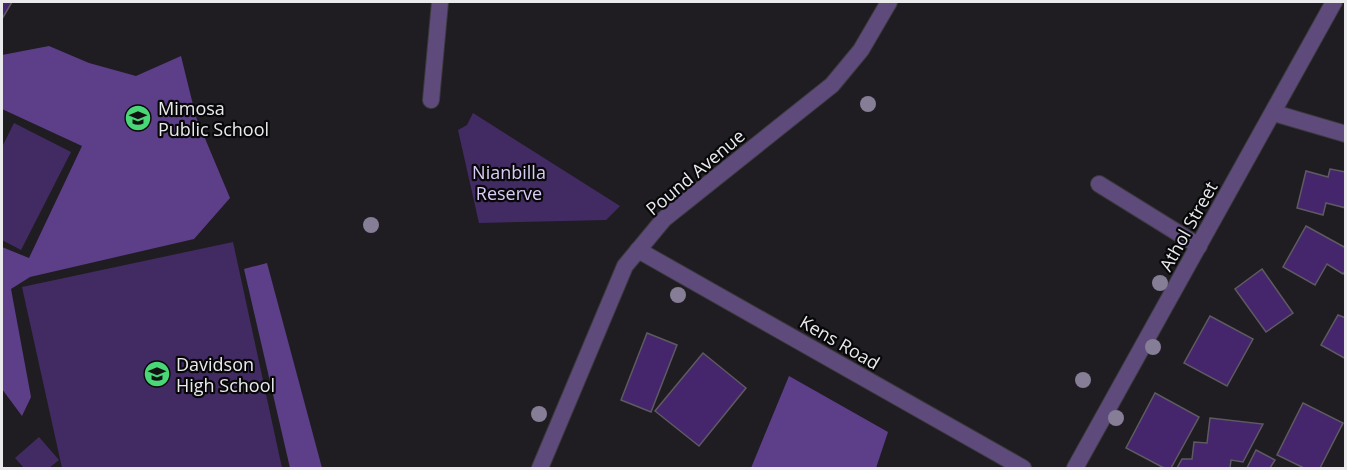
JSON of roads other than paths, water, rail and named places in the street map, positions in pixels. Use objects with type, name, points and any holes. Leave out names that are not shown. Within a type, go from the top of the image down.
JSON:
[{"type":"street","points":[[431,99],[440,2]]},
{"type":"street","name":"Pound Avenue","points":[[540,468],[620,275],[638,250],[664,219],[832,85],[861,50],[889,2]]},
{"type":"street","name":"Athol Street","points":[[1075,468],[1334,2]]},
{"type":"street","points":[[1274,113],[1346,134]]},
{"type":"street","points":[[1099,184],[1199,246]]},
{"type":"street","name":"Kens Road","points":[[638,250],[1023,468]]},
{"type":"place","name":"Mimosa Public School","points":[[138,118]]},
{"type":"place","name":"Davidson High School","points":[[157,374]]},
{"type":"park label","name":"Nianbilla Reserve","points":[[509,182]]}]
